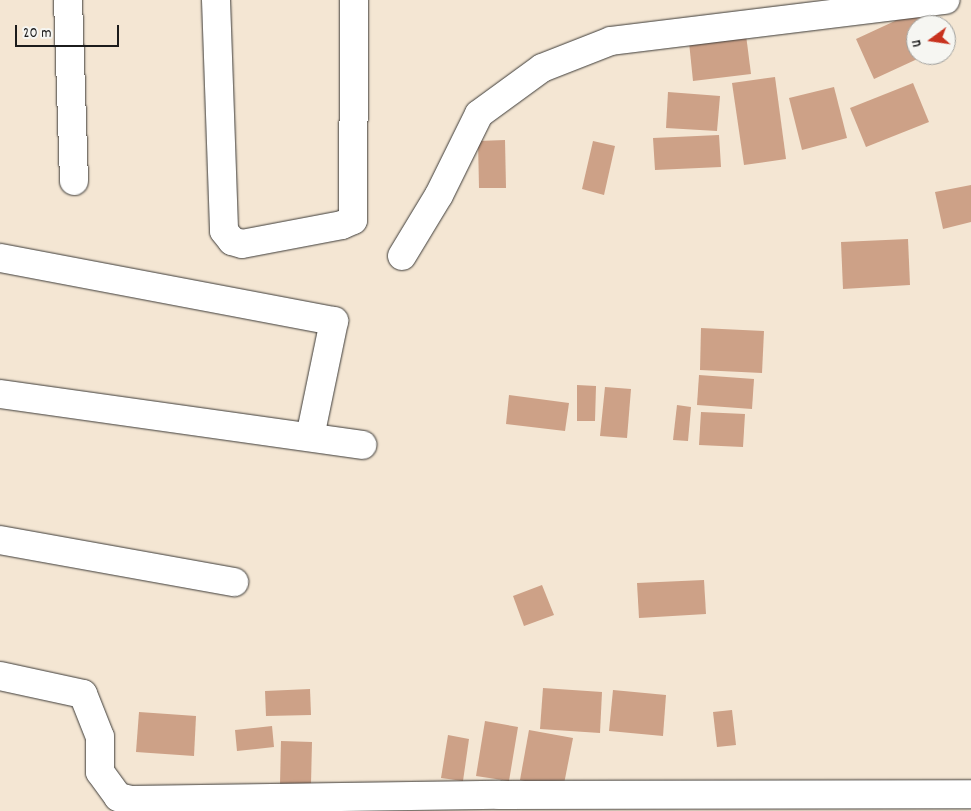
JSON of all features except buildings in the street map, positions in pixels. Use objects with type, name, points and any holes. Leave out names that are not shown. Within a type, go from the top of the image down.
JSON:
[{"type":"street","points":[[68,0],[74,181]]},
{"type":"street","points":[[216,0],[224,231],[232,241],[242,244],[342,225],[354,220],[354,0]]},
{"type":"street","points":[[402,256],[439,195],[479,114],[542,68],[611,41],[944,0]]},
{"type":"street","points":[[0,258],[334,321],[310,437]]},
{"type":"street","points":[[0,394],[362,445]]},
{"type":"street","points":[[0,540],[234,582]]},
{"type":"street","points":[[0,676],[83,694],[100,737],[100,772],[118,797],[131,800],[499,795],[971,794]]}]
